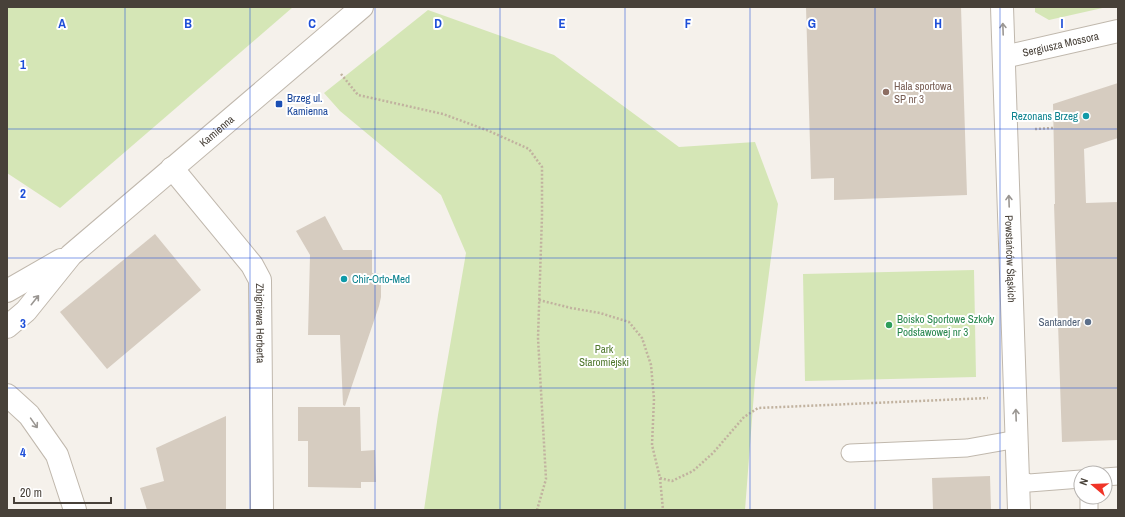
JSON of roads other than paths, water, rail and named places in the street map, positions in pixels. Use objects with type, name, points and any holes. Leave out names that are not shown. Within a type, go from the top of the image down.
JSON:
[{"type":"street","name":"Kamienna","points":[[7,327],[26,311],[71,255],[362,7]]},
{"type":"street","name":"Powstańców Śląskich","points":[[1002,7],[1019,510]]},
{"type":"street","name":"Sergiusza Mossora","points":[[1004,57],[1118,31]]},
{"type":"street","name":"Zbigniewa Herberta","points":[[172,168],[252,265],[260,280],[262,510]]},
{"type":"street","name":"Kamienna","points":[[7,291],[71,255]]},
{"type":"street","points":[[7,395],[29,415],[57,455],[75,510]]},
{"type":"lane","points":[[850,453],[967,448],[1017,439]]},
{"type":"lane","points":[[1018,479],[1029,483],[1073,480]]},
{"type":"place","name":"Hala sportowa SP nr 3","points":[[886,92]]},
{"type":"place","name":"Brzeg ul. Kamienna","points":[[279,104]]},
{"type":"place","name":"Rezonans Brzeg","points":[[1086,116]]},
{"type":"place","name":"Chir-Orto-Med","points":[[344,279]]},
{"type":"place","name":"Santander","points":[[1088,322]]},
{"type":"place","name":"Boisko Sportowe Szkoły Podstawowej nr 3","points":[[889,325]]},
{"type":"park label","name":"Park Staromiejski","points":[[604,355]]}]
